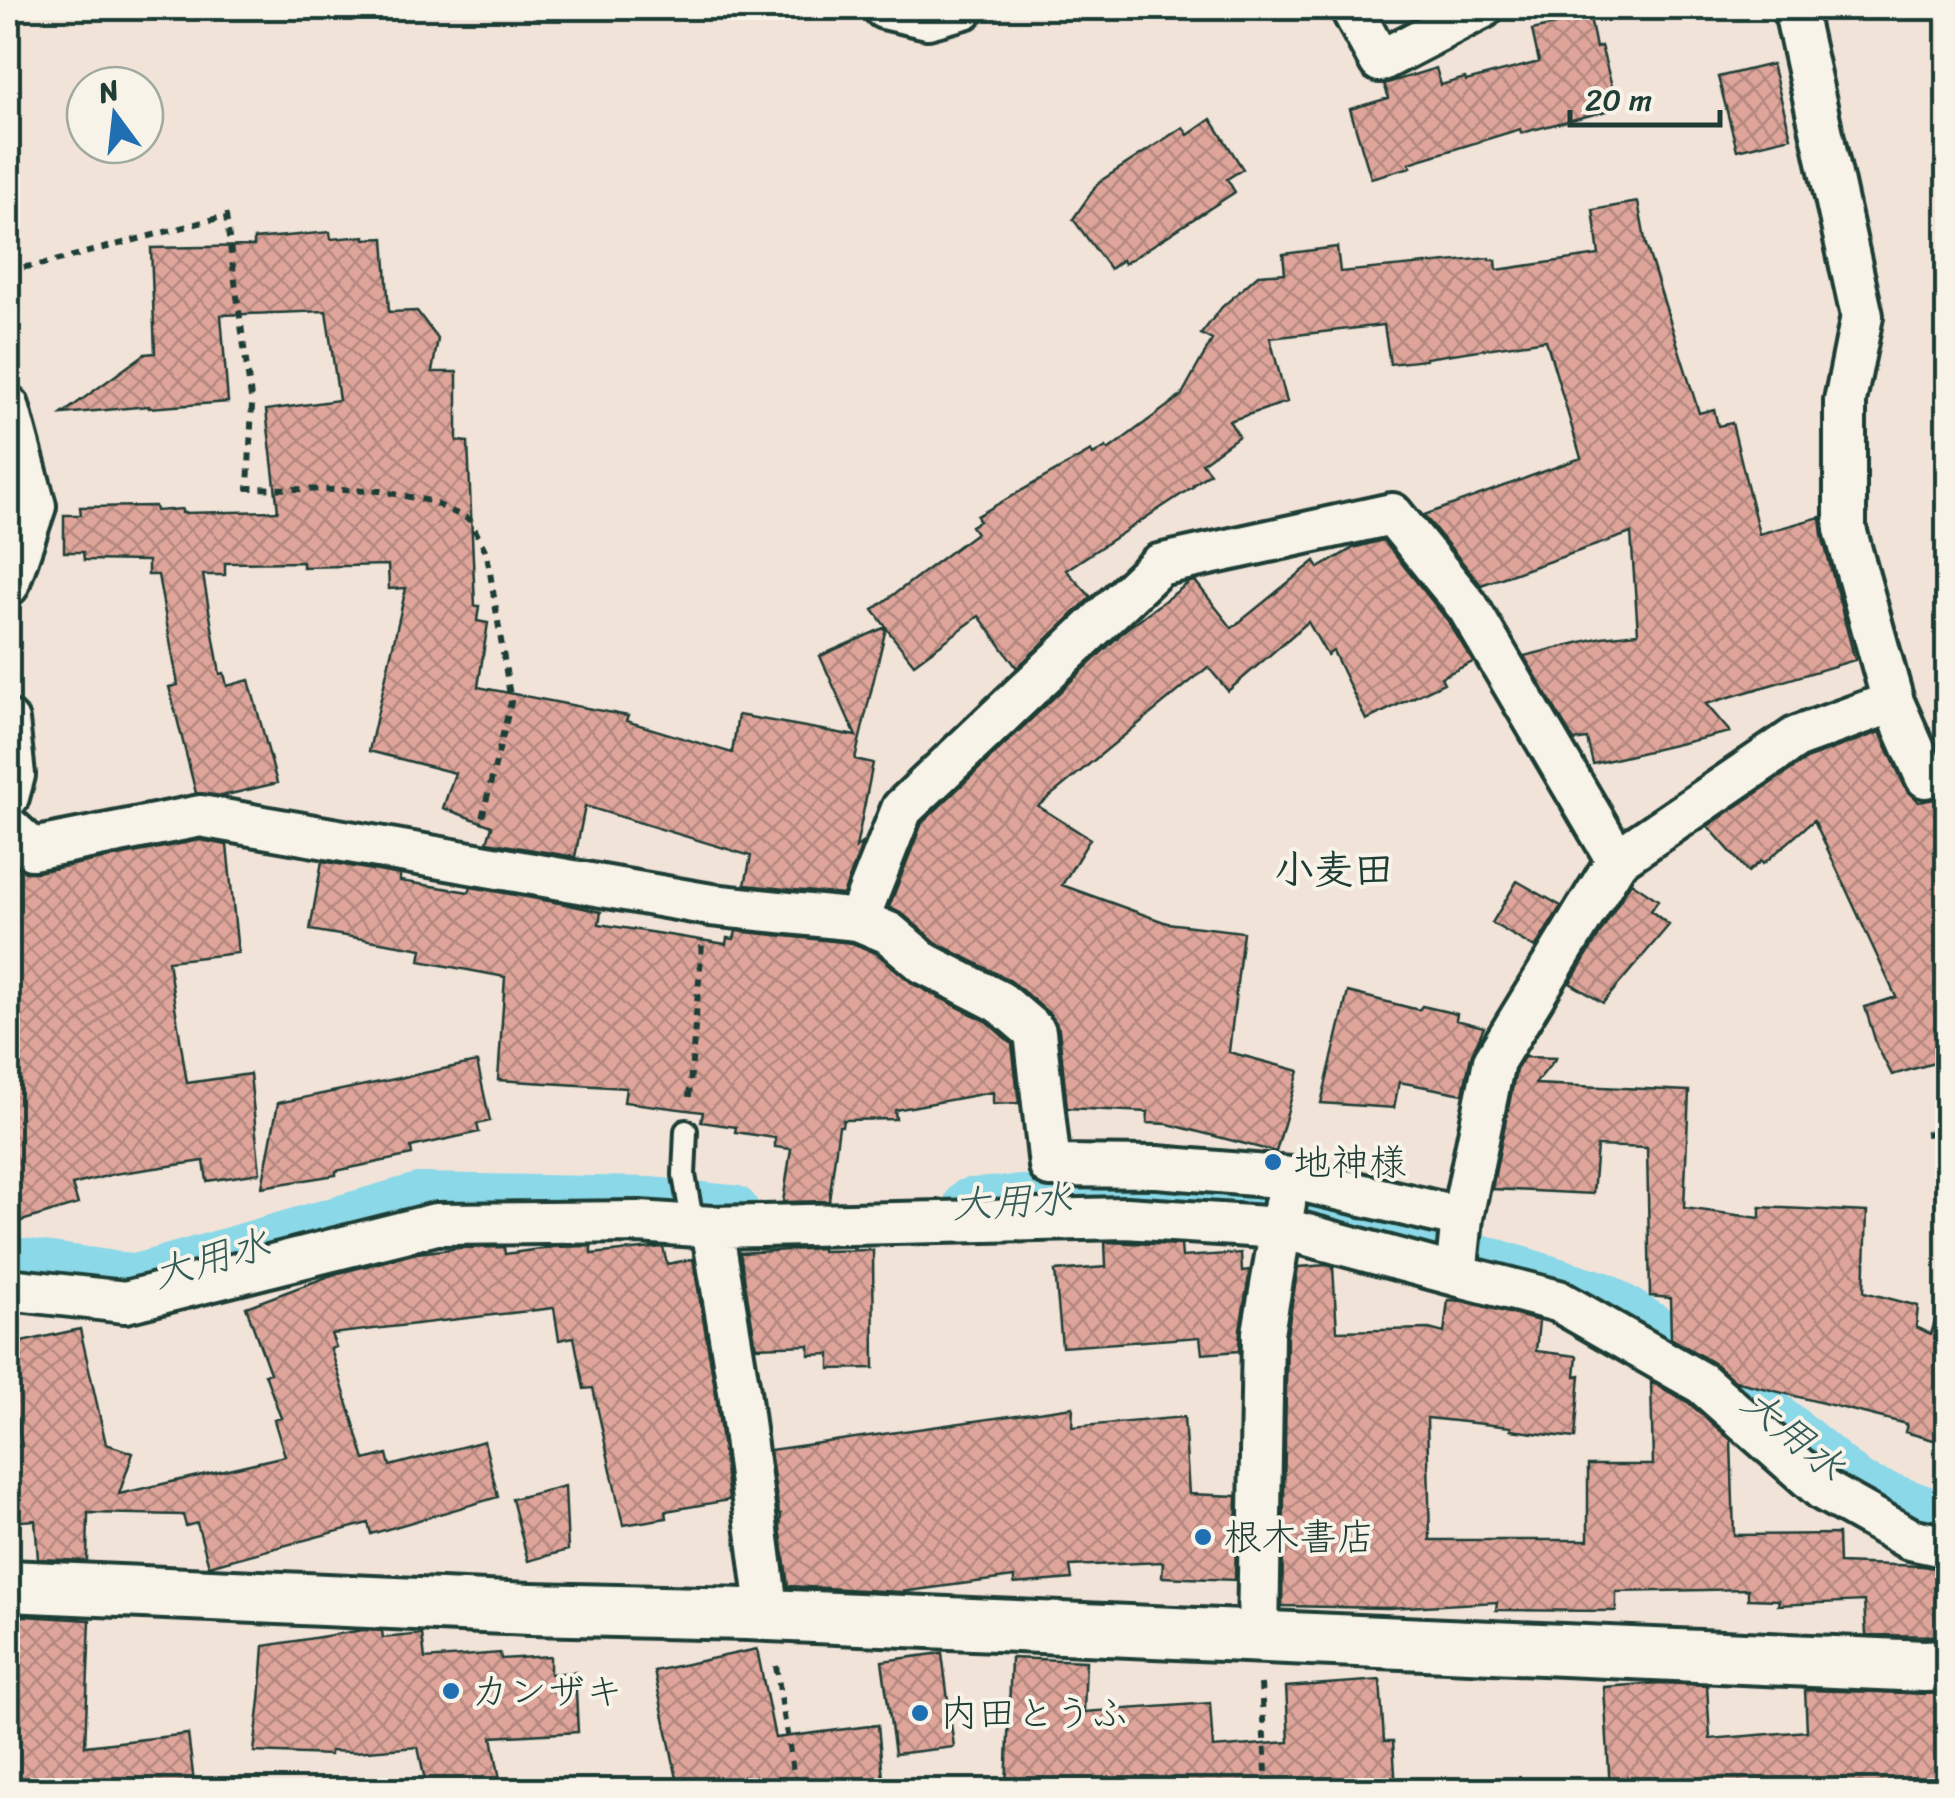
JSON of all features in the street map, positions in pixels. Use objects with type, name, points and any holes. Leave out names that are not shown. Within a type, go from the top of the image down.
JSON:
[{"type":"street","points":[[884,8],[928,18],[964,8]]},
{"type":"street","points":[[1351,8],[1380,61],[1482,8]]},
{"type":"street","points":[[1790,8],[1796,12],[1862,316],[1845,401],[1845,530],[1893,702],[1926,777]]},
{"type":"street","points":[[8,406],[35,506],[8,584]]},
{"type":"street","points":[[858,920],[902,809],[1158,564],[1392,514],[1468,608],[1617,860]]},
{"type":"street","points":[[1458,1248],[1494,1061],[1617,860],[1797,738],[1893,702]]},
{"type":"street","points":[[8,722],[14,776],[8,797]]},
{"type":"street","points":[[8,826],[32,849],[200,816],[706,904],[858,920],[890,933],[924,963],[1000,1002],[1035,1032],[1051,1194]]},
{"type":"street","points":[[8,1290],[125,1302],[436,1224],[639,1222],[702,1227],[1051,1194],[1157,1167],[1458,1248],[1703,1384],[1823,1490],[1910,1539],[1948,1547]]},
{"type":"street","points":[[1051,1194],[1126,1218],[1285,1204],[1458,1248]]},
{"type":"street","points":[[1258,1638],[1263,1333],[1285,1204]]},
{"type":"street","points":[[702,1227],[739,1390],[768,1616]]},
{"type":"street","points":[[8,1586],[1948,1665]]},
{"type":"lane","points":[[686,1131],[684,1175],[702,1227]]},
{"type":"path","points":[[8,270],[226,216],[252,405],[248,488],[380,491],[430,501],[470,520],[487,554],[511,702],[470,862]]},
{"type":"path","points":[[686,1131],[706,904]]},
{"type":"path","points":[[1925,1134],[1948,1132]]},
{"type":"path","points":[[768,1616],[796,1790]]},
{"type":"path","points":[[1258,1638],[1267,1790]]},
{"type":"building","points":[[1590,17],[1596,48],[1601,46],[1618,108],[1521,133],[1520,129],[1371,178],[1350,109],[1389,98],[1384,84],[1436,68],[1441,85],[1539,62],[1532,30]]},
{"type":"building","points":[[1772,64],[1791,137],[1737,150],[1718,77]]},
{"type":"building","points":[[1211,119],[1243,169],[1227,179],[1235,192],[1124,264],[1122,260],[1110,269],[1073,219],[1099,182],[1183,127],[1188,135]]},
{"type":"building","points":[[1638,202],[1646,245],[1699,413],[1714,409],[1718,426],[1732,423],[1759,534],[1820,517],[1855,660],[1706,704],[1730,732],[1593,764],[1587,739],[1574,741],[1524,656],[1602,637],[1638,633],[1631,533],[1481,585],[1424,515],[1581,458],[1546,340],[1390,364],[1384,325],[1270,338],[1287,402],[1229,421],[1239,436],[1202,463],[1210,473],[1066,570],[1091,597],[1017,668],[979,616],[914,664],[886,628],[855,759],[873,763],[856,848],[863,842],[843,895],[745,885],[751,856],[585,806],[575,857],[487,842],[492,826],[443,808],[455,773],[369,751],[406,588],[389,589],[388,565],[303,567],[303,562],[225,563],[225,575],[203,575],[220,674],[224,673],[227,686],[249,680],[277,783],[222,796],[196,793],[169,687],[178,685],[158,575],[148,575],[148,561],[84,560],[83,552],[64,552],[64,515],[81,515],[80,507],[155,506],[156,511],[182,509],[182,513],[278,511],[266,410],[339,400],[326,311],[221,315],[228,402],[62,414],[145,354],[155,353],[151,248],[254,246],[254,239],[330,232],[331,239],[384,238],[389,312],[417,311],[438,339],[432,372],[457,372],[457,441],[468,442],[475,606],[479,606],[477,621],[488,623],[478,687],[628,716],[626,721],[732,753],[738,715],[856,736],[820,656],[886,627],[873,610],[976,533],[971,526],[979,521],[977,516],[1091,451],[1093,455],[1106,447],[1108,450],[1181,396],[1212,340],[1201,334],[1222,307],[1258,275],[1285,273],[1283,254],[1337,247],[1340,272],[1489,258],[1496,260],[1497,270],[1599,255],[1593,210]]},
{"type":"building","points":[[1383,540],[1448,621],[1473,662],[1441,677],[1444,683],[1366,720],[1333,651],[1327,655],[1308,622],[1228,691],[1208,667],[1038,806],[1090,839],[1062,885],[1167,923],[1243,932],[1229,1052],[1299,1071],[1276,1152],[1168,1124],[1147,1123],[1148,1112],[1067,1108],[1059,1029],[1050,1014],[1011,981],[937,943],[889,907],[922,823],[1126,629],[1190,582],[1195,581],[1232,628],[1315,561],[1319,568],[1353,548]]},
{"type":"building","points":[[1880,732],[1905,787],[1919,802],[1935,799],[1948,825],[1948,1059],[1892,1075],[1877,1046],[1865,1007],[1896,997],[1814,820],[1748,872],[1708,826],[1808,758]]},
{"type":"building","points":[[200,840],[227,845],[238,953],[168,961],[187,1083],[250,1074],[260,1173],[207,1181],[204,1161],[114,1174],[72,1185],[78,1204],[8,1225],[8,860],[25,872],[37,872]]},
{"type":"building","points":[[322,861],[400,875],[400,881],[469,892],[471,887],[565,904],[601,912],[599,924],[726,944],[727,938],[734,939],[736,931],[852,943],[876,953],[913,984],[987,1022],[1012,1044],[1019,1103],[993,1104],[993,1092],[895,1110],[896,1119],[843,1120],[829,1201],[783,1202],[791,1149],[775,1147],[775,1138],[701,1122],[703,1112],[624,1102],[626,1088],[498,1080],[505,977],[420,961],[422,949],[310,930]]},
{"type":"building","points":[[1517,881],[1561,906],[1535,948],[1492,923]]},
{"type":"building","points":[[1631,882],[1658,900],[1651,911],[1669,925],[1603,1003],[1570,983]]},
{"type":"building","points":[[1348,992],[1419,1010],[1422,1006],[1457,1014],[1456,1020],[1484,1027],[1471,1056],[1463,1094],[1399,1082],[1394,1108],[1321,1103]]},
{"type":"building","points":[[1524,1057],[1556,1058],[1535,1084],[1689,1091],[1684,1208],[1760,1218],[1760,1207],[1867,1212],[1864,1292],[1918,1306],[1916,1327],[1931,1334],[1935,1321],[1948,1322],[1948,1444],[1905,1432],[1907,1424],[1735,1381],[1671,1338],[1670,1298],[1650,1296],[1647,1148],[1597,1146],[1593,1194],[1492,1189],[1516,1070]]},
{"type":"building","points":[[477,1062],[490,1121],[477,1124],[479,1132],[411,1147],[412,1155],[336,1171],[336,1175],[262,1187],[278,1103]]},
{"type":"building","points":[[1105,1242],[1181,1245],[1182,1257],[1241,1253],[1242,1271],[1250,1270],[1239,1351],[1202,1354],[1200,1337],[1062,1347],[1055,1271],[1106,1267]]},
{"type":"building","points":[[591,1246],[591,1254],[663,1247],[667,1264],[693,1259],[729,1500],[666,1511],[667,1518],[623,1525],[593,1388],[584,1389],[574,1337],[559,1340],[554,1308],[331,1334],[336,1347],[331,1349],[365,1460],[387,1454],[390,1466],[484,1441],[498,1497],[371,1534],[368,1523],[209,1566],[197,1523],[186,1526],[183,1515],[88,1513],[87,1561],[38,1559],[35,1520],[8,1522],[8,1447],[22,1446],[8,1378],[8,1345],[80,1329],[106,1444],[133,1453],[119,1494],[285,1456],[274,1420],[281,1418],[265,1374],[270,1373],[246,1307],[335,1274],[417,1253],[504,1247],[505,1254]]},
{"type":"building","points":[[822,1248],[873,1250],[874,1368],[830,1369],[830,1354],[809,1355],[809,1345],[756,1347],[740,1253]]},
{"type":"building","points":[[1298,1267],[1333,1267],[1337,1331],[1429,1329],[1444,1333],[1448,1300],[1463,1301],[1539,1321],[1536,1351],[1577,1356],[1575,1376],[1580,1375],[1575,1438],[1427,1418],[1430,1540],[1588,1540],[1588,1465],[1653,1465],[1651,1382],[1689,1403],[1731,1440],[1734,1535],[1838,1534],[1839,1563],[1948,1570],[1948,1636],[1866,1635],[1864,1601],[1778,1605],[1779,1600],[1748,1599],[1748,1589],[1616,1592],[1616,1611],[1496,1610],[1497,1602],[1388,1608],[1282,1606],[1287,1335]]},
{"type":"building","points":[[1073,1407],[1072,1427],[1184,1417],[1189,1494],[1237,1496],[1235,1580],[1162,1577],[1163,1562],[1070,1566],[1072,1579],[1014,1584],[1014,1577],[901,1592],[788,1586],[770,1450]]},
{"type":"building","points":[[565,1486],[568,1550],[528,1561],[512,1499]]},
{"type":"building","points":[[8,1615],[90,1620],[85,1746],[188,1734],[195,1790],[8,1790]]},
{"type":"building","points":[[363,1630],[382,1631],[383,1638],[422,1634],[425,1659],[500,1653],[501,1659],[550,1656],[550,1674],[575,1672],[578,1732],[492,1737],[502,1790],[427,1790],[418,1747],[330,1751],[330,1755],[254,1752],[264,1646]]},
{"type":"building","points":[[757,1649],[775,1738],[878,1725],[884,1790],[679,1788],[654,1671]]},
{"type":"building","name":"内田とうふ","points":[[942,1653],[954,1747],[895,1754],[882,1661]]},
{"type":"building","points":[[1011,1658],[1086,1661],[1084,1712],[1210,1703],[1213,1748],[1289,1742],[1286,1687],[1380,1680],[1384,1741],[1393,1741],[1396,1790],[1292,1790],[1291,1784],[1194,1790],[1006,1790]]},
{"type":"building","points":[[1707,1685],[1710,1739],[1807,1731],[1805,1690],[1948,1694],[1948,1790],[1610,1790],[1604,1687]]},
{"type":"waterway","name":"大用水","points":[[970,1204],[1094,1197],[1264,1203],[1444,1249],[1601,1297],[1710,1365],[1859,1488],[1948,1520]]},
{"type":"waterway","name":"大用水","points":[[8,1262],[136,1280],[419,1199],[652,1203],[733,1211]]},
{"type":"place","name":"地神様","points":[[1273,1162]]},
{"type":"place","name":"根木書店","points":[[1203,1537]]},
{"type":"place","name":"カンザキ","points":[[451,1691]]},
{"type":"place","name":"内田とうふ","points":[[920,1713]]},
{"type":"district","name":"小麦田","points":[[1334,869]]}]
